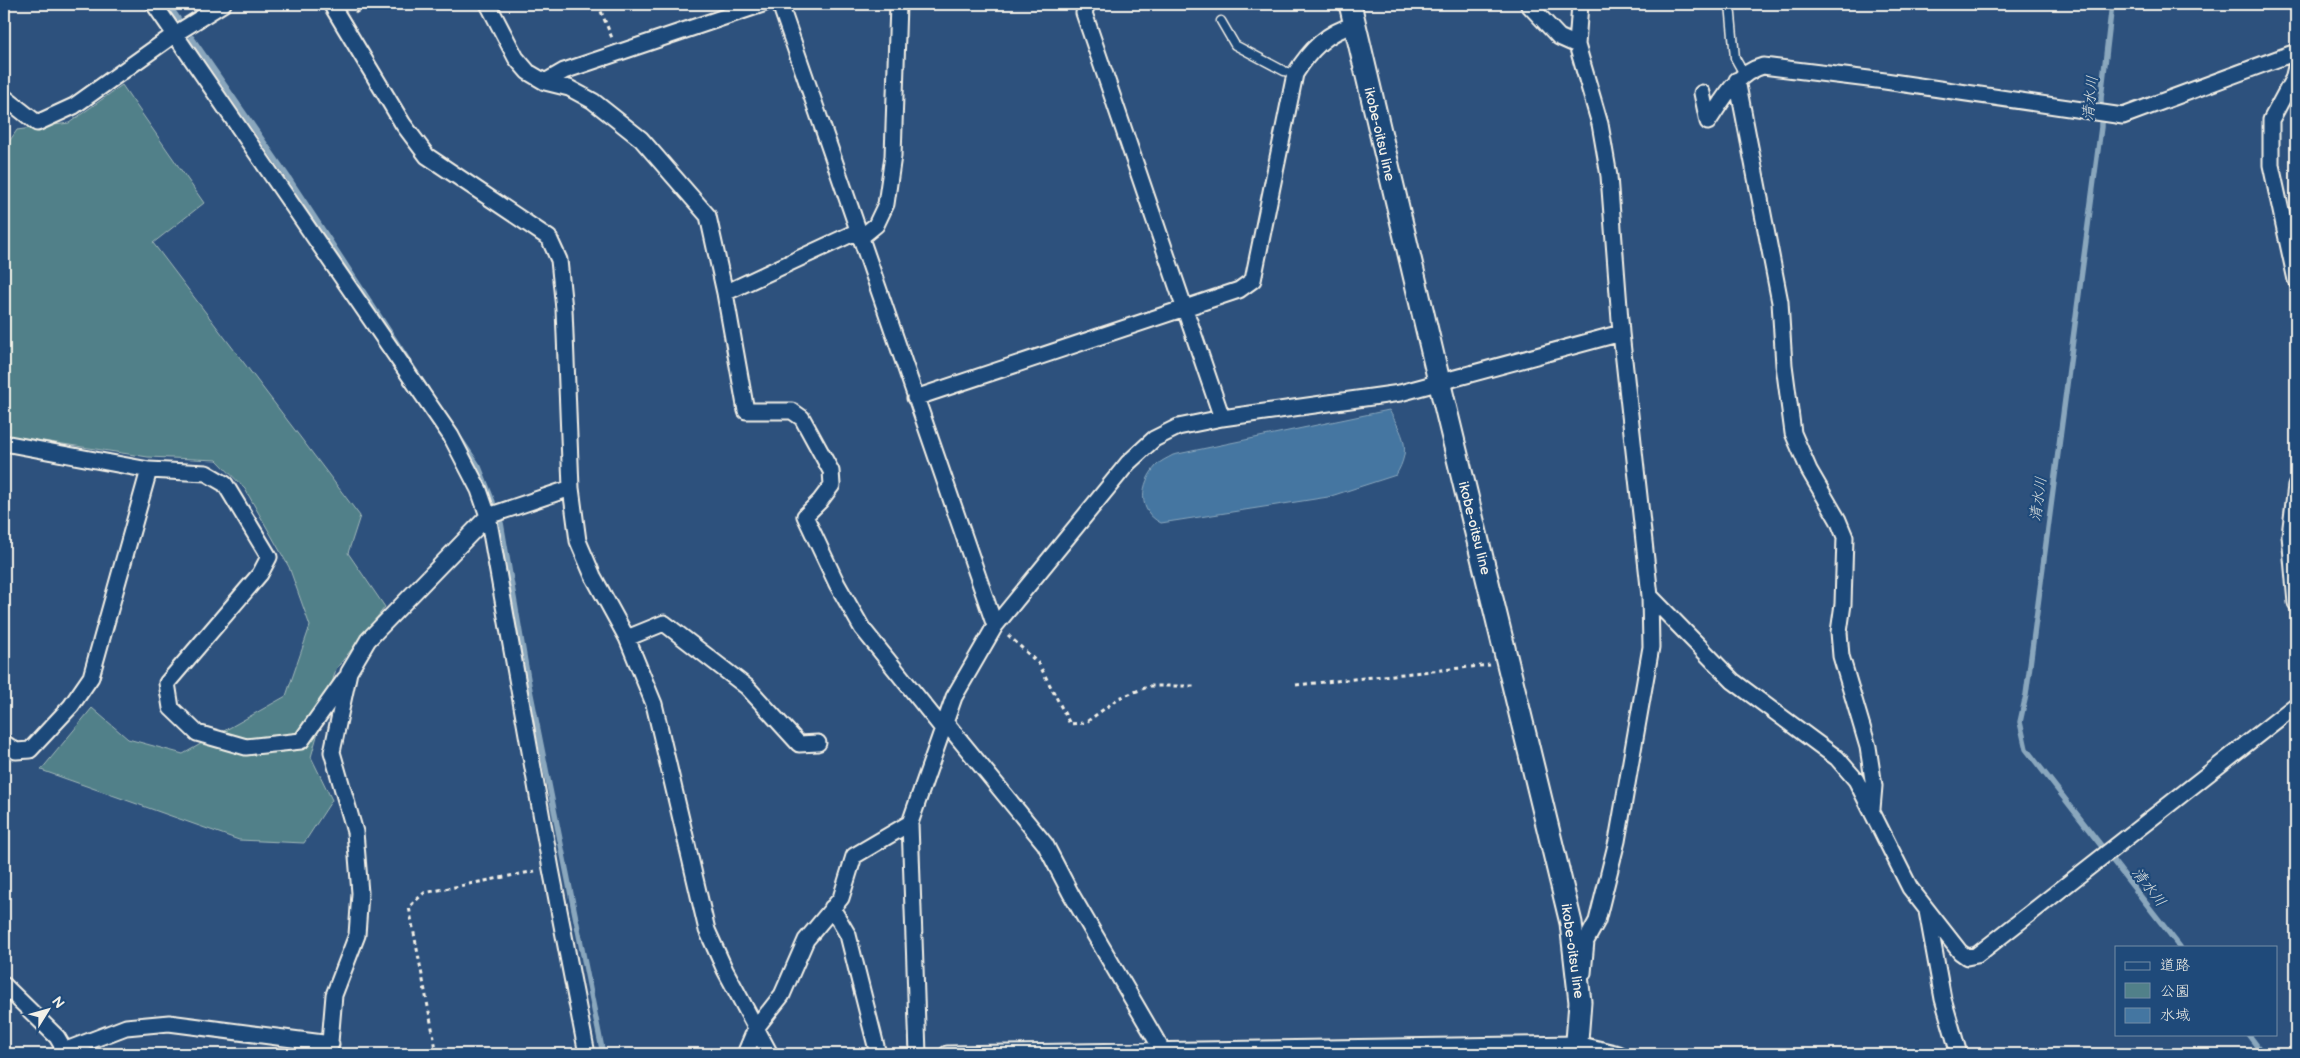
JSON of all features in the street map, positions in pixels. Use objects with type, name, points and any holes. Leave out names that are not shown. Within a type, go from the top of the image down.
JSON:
[{"type":"main road","name":"ikobe-oitsu line","points":[[1350,4],[1439,381],[1571,922],[1580,1002],[1576,1049]]},
{"type":"street","points":[[154,4],[451,436],[479,490],[488,516],[551,868],[587,1054]]},
{"type":"street","points":[[4,97],[38,123],[74,106],[175,34],[223,4]]},
{"type":"street","points":[[331,4],[403,124],[427,156],[550,238],[560,260],[564,309],[571,488],[578,541],[593,576],[627,638],[654,704],[707,930],[725,970],[770,1054]]},
{"type":"street","points":[[488,4],[516,58],[528,72],[546,82],[569,88],[593,101],[641,139],[708,216],[725,293],[746,411],[792,412],[802,418],[831,470],[832,485],[805,516],[837,584],[862,628],[1045,844],[1071,894],[1162,1052]]},
{"type":"street","points":[[546,82],[564,71],[763,4]]},
{"type":"street","points":[[780,4],[995,626]]},
{"type":"street","points":[[725,293],[876,226],[886,204],[893,156],[898,4]]},
{"type":"street","points":[[1087,4],[1084,13],[1222,418]]},
{"type":"street","points":[[1528,4],[1559,37],[1577,45]]},
{"type":"street","points":[[1580,4],[1577,45],[1600,124],[1609,176],[1621,333],[1650,596],[1651,647],[1617,841],[1597,921],[1586,941],[1580,1002]]},
{"type":"street","points":[[915,398],[1239,290],[1252,280],[1295,74],[1309,52],[1338,29],[1354,25]]},
{"type":"street","points":[[1702,93],[1708,122],[1740,77],[1749,69],[1763,66],[1885,81],[2123,116],[2296,52]]},
{"type":"street","points":[[2296,67],[2293,79],[2270,120],[2270,165],[2296,280]]},
{"type":"street","points":[[1740,77],[1780,302],[1784,365],[1793,433],[1809,470],[1838,520],[1845,537],[1843,604],[1839,632],[1841,656],[1868,747],[1874,786],[1872,811]]},
{"type":"street","points":[[918,1054],[910,823],[954,697],[995,626],[1128,463],[1154,439],[1178,427],[1222,418],[1400,393],[1621,333]]},
{"type":"street","points":[[4,443],[149,470],[206,473],[225,484],[269,558],[260,574],[167,683],[172,708],[197,733],[246,747],[301,741],[312,728],[368,640],[488,516],[571,488]]},
{"type":"street","points":[[4,743],[16,751],[30,750],[71,706],[91,676],[149,470]]},
{"type":"street","points":[[2296,486],[2290,535],[2296,603]]},
{"type":"street","points":[[1650,596],[1733,681],[1838,758],[1856,780],[1910,888],[1960,952],[1967,957],[1977,955],[2296,705]]},
{"type":"street","points":[[627,638],[664,623],[747,687],[799,744],[818,743]]},
{"type":"street","points":[[4,986],[57,1037],[66,1052],[126,1027],[169,1023],[330,1049],[334,995],[357,936],[360,893],[355,832],[332,752],[349,672]]},
{"type":"street","points":[[745,1054],[756,1028],[782,995],[806,940],[841,898],[854,856],[910,823]]},
{"type":"street","points":[[832,908],[848,935],[878,1054]]},
{"type":"street","points":[[1927,910],[1946,1012],[1959,1054]]},
{"type":"street","points":[[947,1054],[1576,1049],[1619,1054]]},
{"type":"lane","points":[[1730,4],[1734,58],[1740,77]]},
{"type":"lane","points":[[1221,21],[1235,45],[1284,71],[1295,74]]},
{"type":"path","points":[[598,4],[618,52]]},
{"type":"path","points":[[995,626],[1014,638],[1039,664],[1070,724],[1085,723],[1119,698],[1150,686],[1197,686]]},
{"type":"path","points":[[1296,685],[1508,663]]},
{"type":"path","points":[[437,1054],[409,907],[424,893],[551,868]]},
{"type":"green space","points":[[122,85],[204,203],[153,243],[360,516],[348,553],[385,607],[336,669],[311,757],[332,800],[304,843],[239,840],[41,770],[92,708],[128,739],[183,754],[286,696],[310,626],[289,567],[245,489],[217,460],[148,457],[4,435],[4,149],[17,130],[69,123]]},
{"type":"water","points":[[1389,410],[1402,434],[1405,449],[1404,457],[1396,475],[1328,497],[1161,523],[1148,512],[1144,497],[1147,481],[1156,466],[1173,455]]},
{"type":"waterway","points":[[168,4],[179,20]]},
{"type":"waterway","name":"清水川","points":[[2112,4],[2101,98],[2101,127],[2026,695],[2020,722],[2026,749],[2179,946]]},
{"type":"waterway","points":[[192,38],[288,177],[427,389]]},
{"type":"waterway","points":[[457,434],[479,467],[493,502]]},
{"type":"waterway","points":[[501,523],[529,685],[603,1054]]},
{"type":"waterway","name":"清水川","points":[[2250,1036],[2263,1054]]}]
